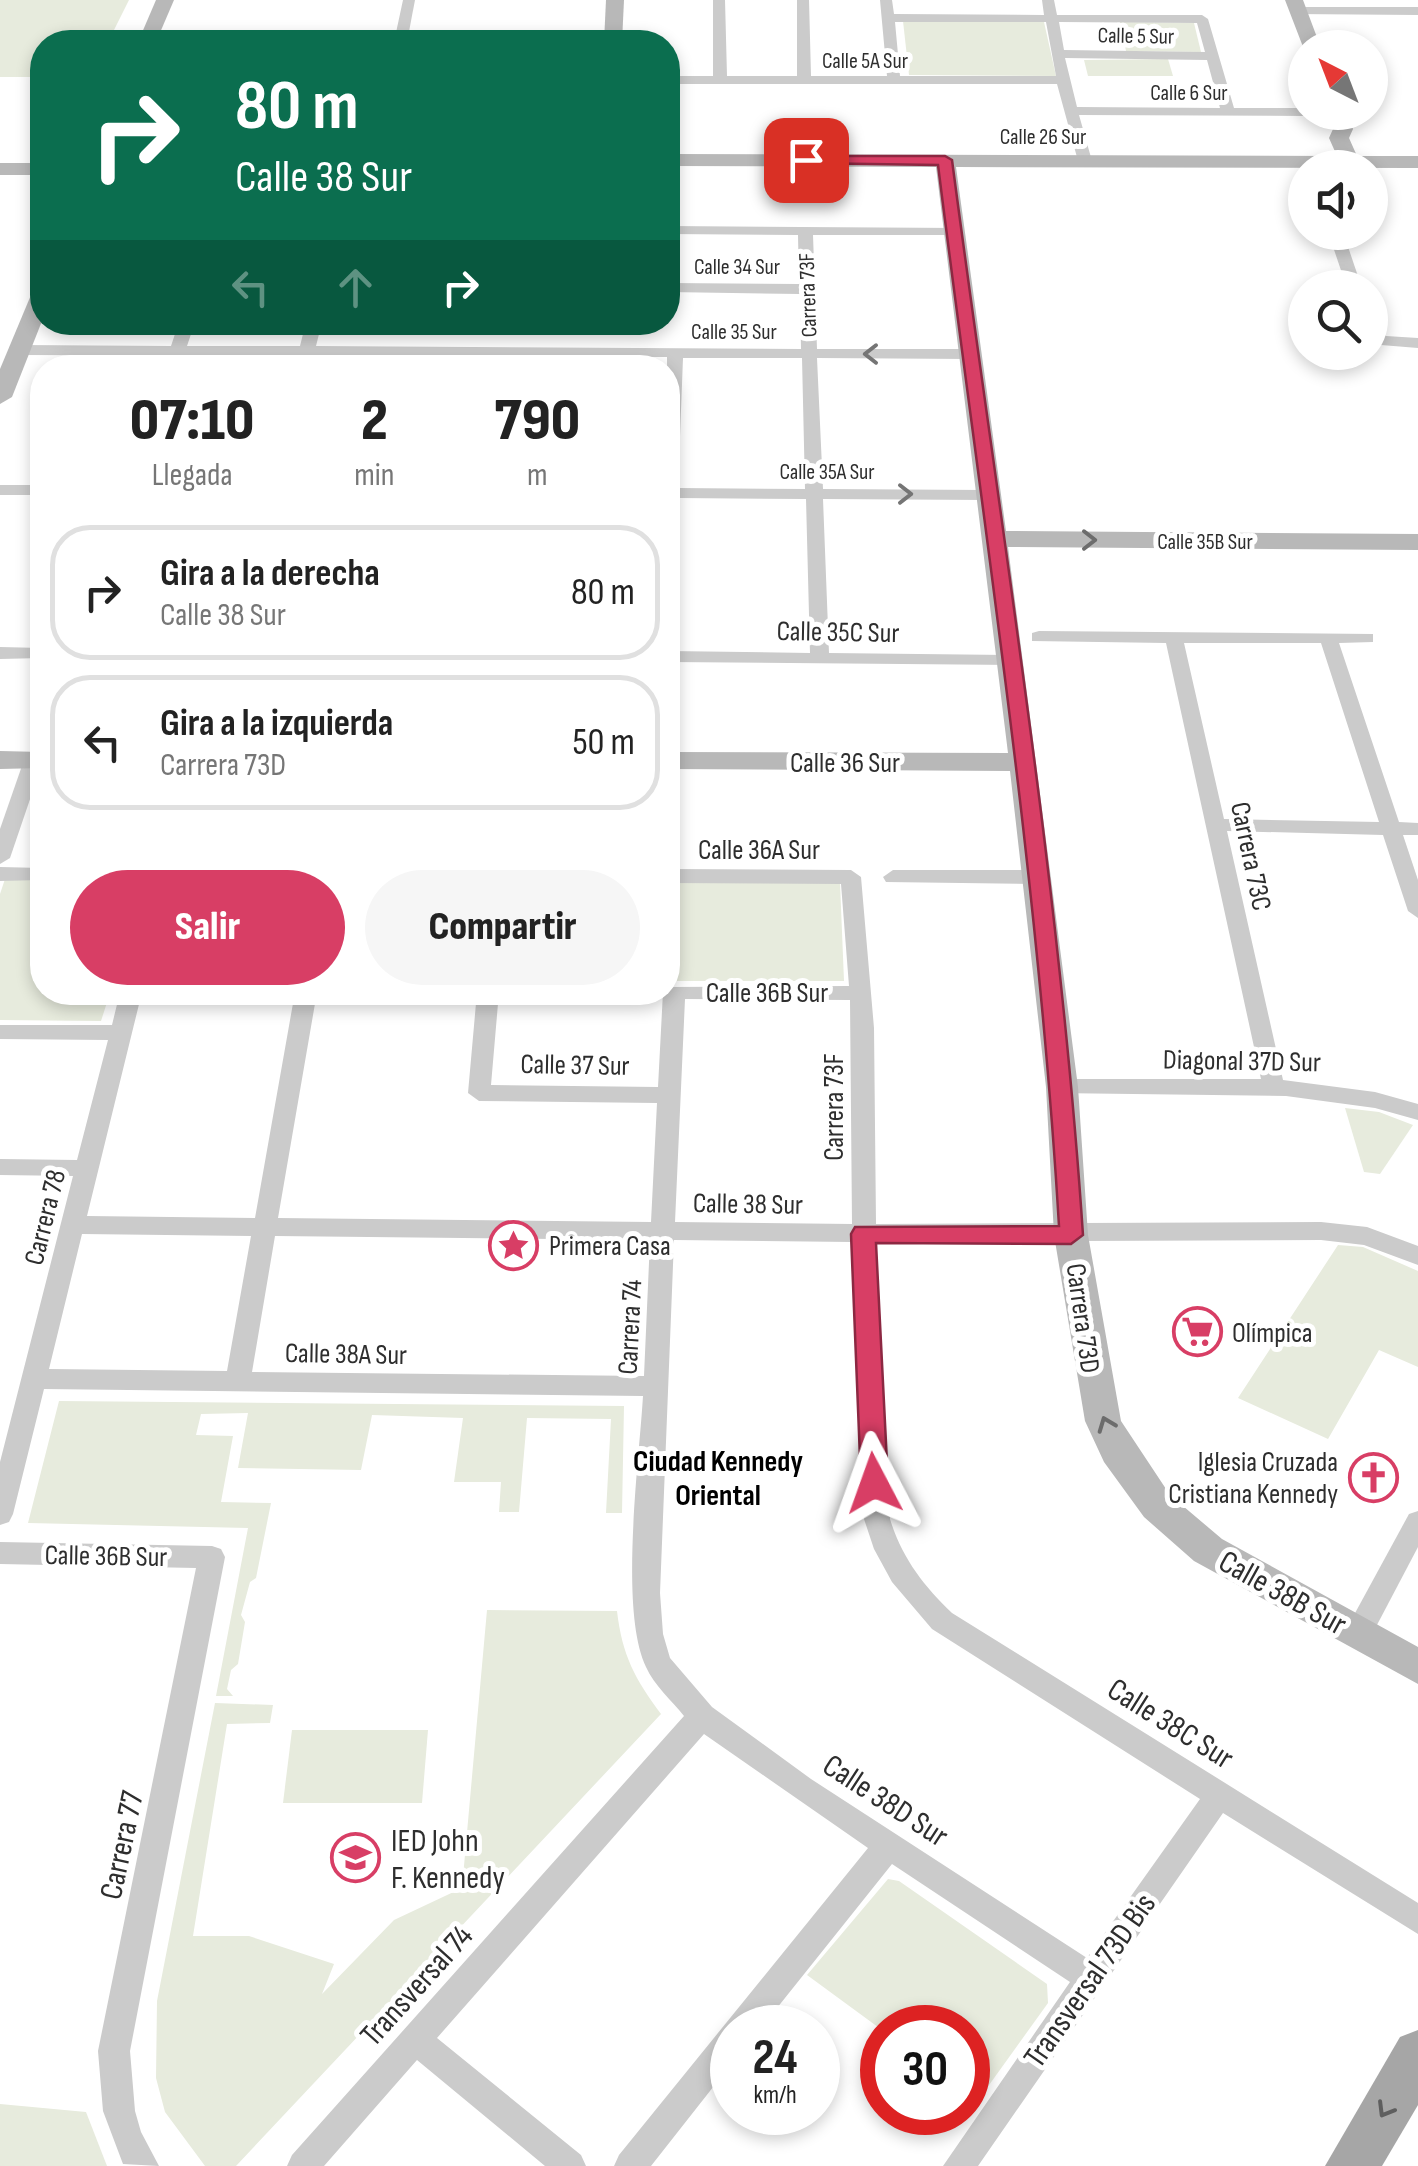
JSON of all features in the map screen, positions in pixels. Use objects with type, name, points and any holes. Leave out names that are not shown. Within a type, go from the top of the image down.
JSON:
[{"type":"main road","points":[[1352,2166],[1418,2055]]},
{"type":"street","points":[[151,30],[165,0]]},
{"type":"street","points":[[403,30],[409,0]]},
{"type":"street","points":[[613,30],[615,0]]},
{"type":"street","points":[[719,0],[720,80]]},
{"type":"street","points":[[803,0],[804,80]]},
{"type":"street","points":[[886,0],[894,80]]},
{"type":"street","points":[[1048,0],[1063,80],[1085,161]]},
{"type":"street","points":[[1305,30],[1296,6],[1418,12]]},
{"type":"street","points":[[886,18],[1202,20],[1228,112]]},
{"type":"street","name":"Calle 5 Sur","points":[[1060,54],[1212,56]]},
{"type":"street","name":"Calle 5A Sur","points":[[680,80],[1063,80]]},
{"type":"street","name":"Calle 6 Sur","points":[[1072,112],[1288,112]]},
{"type":"street","points":[[0,158],[30,158]]},
{"type":"street","name":"Calle 26 Sur","points":[[680,160],[946,166],[992,172],[1288,172]]},
{"type":"street","name":"Calle 26 Sur","points":[[680,172],[1085,161],[1288,165]]},
{"type":"street","name":"Calle 26 Sur","points":[[1388,165],[1418,162]]},
{"type":"street","name":"Carrera 73D","points":[[946,166],[1038,878],[1062,1087],[1071,1235],[1103,1421],[1117,1451],[1157,1506]]},
{"type":"street","points":[[0,169],[30,169]]},
{"type":"street","name":"Calle 26 Sur","points":[[1388,169],[1418,172]]},
{"type":"street","points":[[950,200],[992,172]]},
{"type":"street","points":[[680,230],[954,231]]},
{"type":"street","name":"Carrera 73F","points":[[805,230],[820,659]]},
{"type":"street","name":"Calle 34 Sur","points":[[680,288],[807,289]]},
{"type":"street","points":[[0,397],[12,354],[30,319]]},
{"type":"street","points":[[177,351],[183,335]]},
{"type":"street","points":[[1388,341],[1418,343]]},
{"type":"street","name":"Calle 35 Sur","points":[[12,354],[177,351],[240,355]]},
{"type":"street","name":"Calle 35 Sur","points":[[551,355],[969,354]]},
{"type":"street","points":[[0,490],[30,490]]},
{"type":"street","name":"Calle 35A Sur","points":[[680,493],[986,494]]},
{"type":"street","name":"Calle 35B Sur","points":[[992,539],[1418,542]]},
{"type":"street","points":[[1039,637],[1366,638]]},
{"type":"street","name":"Carrera 73C","points":[[1174,638],[1274,1088]]},
{"type":"street","points":[[1328,638],[1418,911]]},
{"type":"street","points":[[0,653],[30,653]]},
{"type":"street","name":"Calle 35C Sur","points":[[680,657],[1008,660]]},
{"type":"street","points":[[0,760],[30,760]]},
{"type":"street","name":"Calle 36 Sur","points":[[680,761],[1022,762]]},
{"type":"street","points":[[0,858],[30,781]]},
{"type":"street","points":[[1218,825],[1418,830]]},
{"type":"street","points":[[0,874],[30,874]]},
{"type":"street","name":"Calle 36A Sur","points":[[680,876],[851,877]]},
{"type":"street","name":"Carrera 73F","points":[[851,877],[860,993],[864,1234],[876,1518],[884,1551],[896,1573]]},
{"type":"street","points":[[893,877],[1038,878]]},
{"type":"street","name":"Calle 36B Sur","points":[[680,992],[860,993]]},
{"type":"street","name":"Carrera 78","points":[[0,1514],[128,1005]]},
{"type":"street","points":[[238,1382],[304,1005]]},
{"type":"street","name":"Calle 37 Sur","points":[[487,1005],[479,1093],[669,1095]]},
{"type":"street","name":"Carrera 74","points":[[658,1664],[649,1634],[646,1593],[673,1005]]},
{"type":"street","points":[[0,1032],[121,1033]]},
{"type":"street","name":"Diagonal 37D Sur","points":[[1062,1087],[1274,1088],[1378,1098],[1418,1112]]},
{"type":"street","points":[[0,1168],[88,1168]]},
{"type":"street","name":"Calle 38 Sur","points":[[74,1225],[1071,1235],[1320,1230],[1366,1236],[1418,1256]]},
{"type":"street","name":"Calle 38A Sur","points":[[35,1380],[657,1386]]},
{"type":"street","name":"Calle 38B Sur","points":[[1157,1506],[1208,1550],[1418,1667]]},
{"type":"street","points":[[1358,1634],[1418,1522]]},
{"type":"street","name":"Calle 36B Sur","points":[[0,1553],[212,1557]]},
{"type":"street","name":"Carrera 77","points":[[136,2156],[114,2088],[114,2051],[212,1557]]},
{"type":"street","name":"Calle 38C Sur","points":[[896,1573],[942,1620],[1418,1920]]},
{"type":"street","name":"Calle 38D Sur","points":[[658,1664],[702,1716],[1091,1978]]},
{"type":"street","name":"Transversal 74","points":[[302,2166],[702,1716]]},
{"type":"street","name":"Transversal 73D Bis","points":[[959,2166],[1219,1794]]},
{"type":"street","points":[[760,2005],[890,1844]]},
{"type":"street","points":[[415,2039],[570,2166]]},
{"type":"street","points":[[630,2166],[710,2066]]},
{"type":"shaded area","points":[[0,0],[129,0],[114,30],[30,30],[30,77],[0,77]]},
{"type":"shaded area","points":[[903,21],[1044,22],[1056,76],[909,75]]},
{"type":"shaded area","points":[[1120,22],[1194,23],[1201,52],[1126,51]]},
{"type":"shaded area","points":[[1168,59],[1173,76],[1088,76],[1084,60]]},
{"type":"shaded area","points":[[5,879],[30,880],[30,1005],[106,1005],[101,1021],[0,1020],[0,894]]},
{"type":"shaded area","points":[[680,882],[840,883],[844,981],[680,981]]},
{"type":"shaded area","points":[[1345,1108],[1379,1112],[1413,1125],[1380,1174],[1364,1172]]},
{"type":"shaded area","points":[[1338,1245],[1363,1247],[1418,1271],[1418,1367],[1379,1350],[1328,1439],[1238,1398]]},
{"type":"shaded area","points":[[59,1401],[624,1406],[622,1513],[606,1513],[611,1419],[527,1418],[519,1512],[499,1512],[501,1482],[454,1482],[463,1418],[372,1415],[361,1470],[238,1468],[248,1413],[201,1414],[196,1435],[233,1436],[221,1502],[271,1503],[256,1578],[250,1582],[241,1615],[245,1622],[238,1664],[231,1670],[227,1689],[233,1696],[216,1696],[248,1528],[28,1523]]},
{"type":"shaded area","points":[[487,1610],[617,1611],[631,1666],[661,1714],[236,2166],[205,2166],[165,2112],[156,2078],[157,2001],[215,1703],[273,1705],[270,1723],[227,1724],[193,1936],[249,1936],[334,1964],[322,1994],[394,1920],[462,1888]]},
{"type":"shaded area","points":[[292,1730],[428,1730],[422,1803],[283,1803]]},
{"type":"shaded area","points":[[888,1879],[899,1881],[1047,1984],[1048,2003],[990,2084],[990,2005],[860,2005],[860,2014],[807,1975]]},
{"type":"shaded area","points":[[0,2104],[86,2112],[107,2166],[0,2166]]},
{"type":"place","name":"Primera Casa","points":[[514,1245]]},
{"type":"place","name":"Olímpica","points":[[1197,1332]]},
{"type":"place","name":"Iglesia Cruzada Cristiana Kennedy","points":[[1373,1477]]},
{"type":"place","name":"IED John F. Kennedy","points":[[356,1858]]},
{"type":"district","name":"Ciudad Kennedy Oriental","points":[[718,1478]]},
{"type":"route","points":[[806,160],[945,160],[994,564],[1038,878],[1062,1087],[1071,1235],[864,1234],[874,1483]]}]
